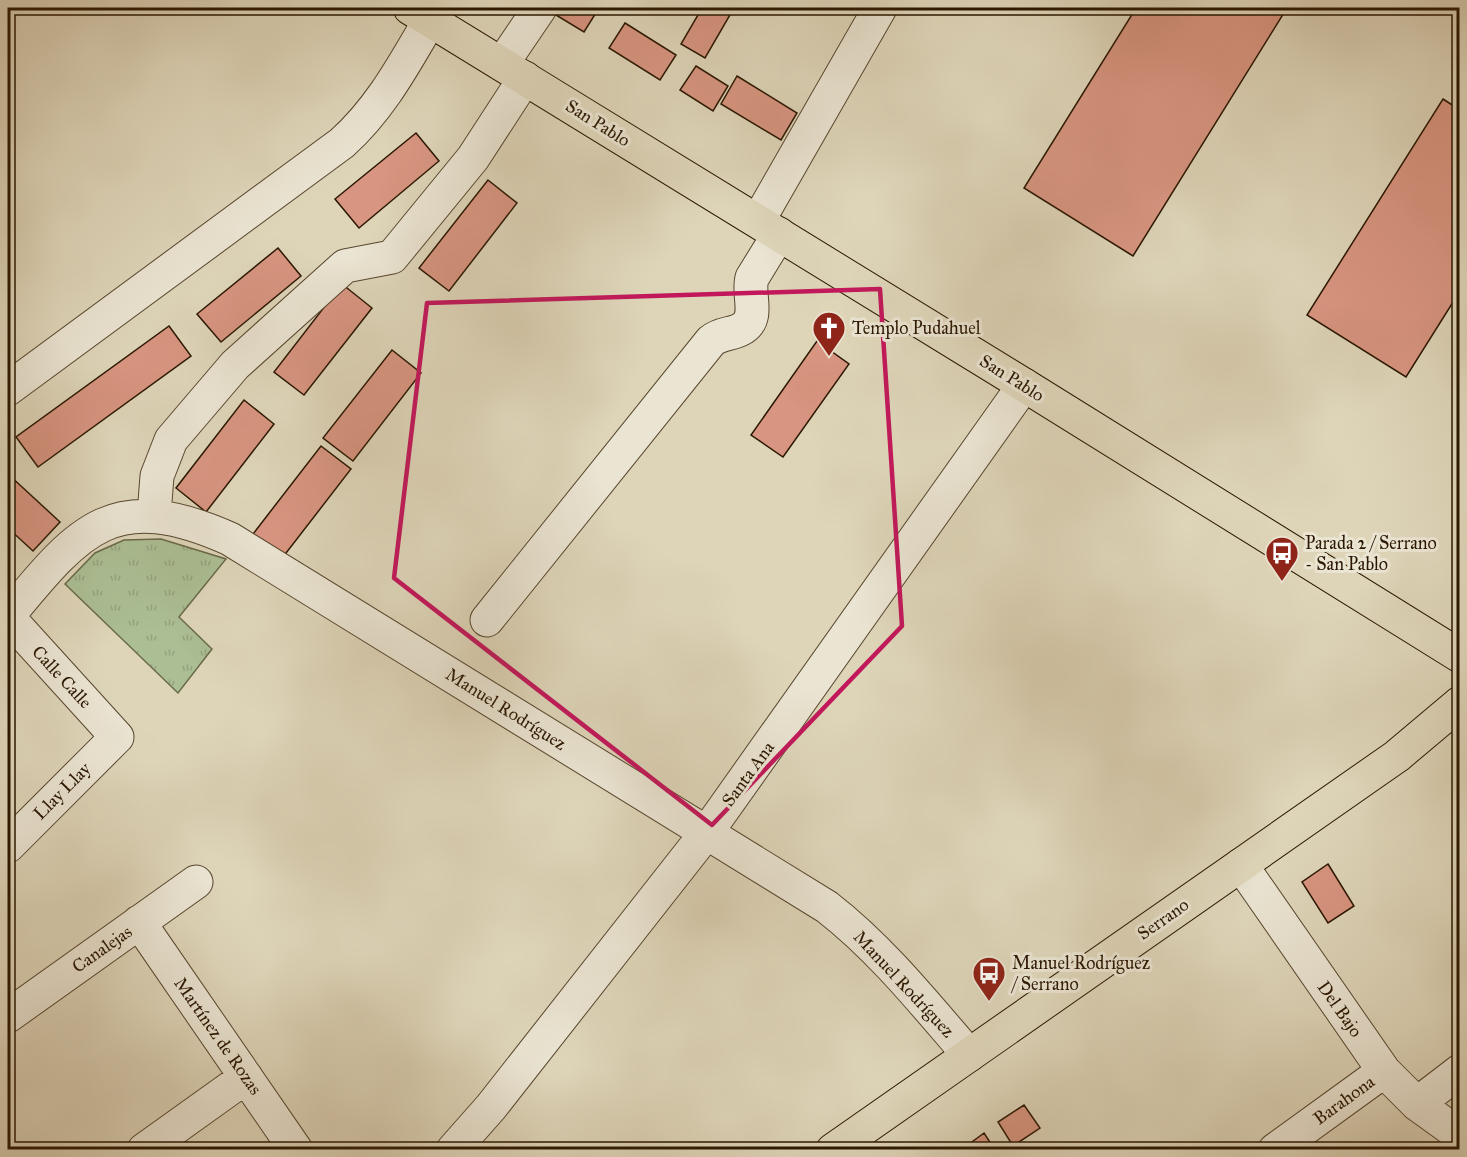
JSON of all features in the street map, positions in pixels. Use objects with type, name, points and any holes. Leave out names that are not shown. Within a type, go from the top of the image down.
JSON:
[{"type":"main road","name":"San Pablo","points":[[420,14],[1460,656]]},
{"type":"main road","name":"Serrano","points":[[832,1149],[1397,756],[1460,703]]},
{"type":"street","points":[[154,515],[157,476],[171,440],[235,365],[345,267],[392,257],[473,158],[540,8]]},
{"type":"street","points":[[487,620],[711,341],[724,333],[744,328],[749,322],[752,314],[749,286],[768,227],[880,8]]},
{"type":"street","points":[[8,389],[342,143],[366,120],[384,97],[420,14]]},
{"type":"street","name":"Santa Ana","points":[[453,1149],[491,1107],[706,832],[1024,385]]},
{"type":"street","name":"Manuel Rodríguez","points":[[8,617],[55,559],[79,539],[110,522],[154,515],[180,520],[230,539],[826,907],[848,923],[882,956],[969,1055]]},
{"type":"street","name":"Calle Calle","points":[[8,617],[117,737]]},
{"type":"street","name":"Llay Llay","points":[[8,846],[117,737]]},
{"type":"street","name":"Del Bajo","points":[[1241,865],[1384,1071],[1416,1104],[1460,1135]]},
{"type":"street","name":"Canalejas","points":[[8,1016],[196,882]]},
{"type":"street","name":"Martínez de Rozas","points":[[139,922],[296,1149]]},
{"type":"street","name":"Barahona","points":[[1275,1149],[1384,1071]]},
{"type":"street","points":[[1416,1104],[1460,1071]]},
{"type":"street","points":[[144,1149],[246,1077]]},
{"type":"highlighted area","points":[[880,289],[902,626],[712,825],[394,578],[427,303]]},
{"type":"green space","points":[[161,539],[226,559],[179,617],[212,649],[178,693],[65,584],[95,553],[124,540]]},
{"type":"building","points":[[554,8],[599,8],[584,32],[551,12]]},
{"type":"building","points":[[702,8],[734,8],[705,58],[681,44]]},
{"type":"building","points":[[1136,8],[1287,8],[1133,256],[1024,188]]},
{"type":"building","points":[[625,23],[676,55],[660,80],[609,48]]},
{"type":"building","points":[[696,66],[728,86],[713,111],[680,90]]},
{"type":"building","points":[[737,76],[797,113],[781,140],[721,104]]},
{"type":"building","points":[[1443,99],[1460,110],[1460,291],[1406,377],[1307,315]]},
{"type":"building","points":[[416,133],[439,161],[359,228],[335,199]]},
{"type":"building","points":[[488,180],[517,203],[449,291],[419,268]]},
{"type":"building","points":[[278,248],[301,276],[221,342],[197,314]]},
{"type":"building","points":[[342,284],[372,308],[304,395],[274,372]]},
{"type":"building","points":[[169,326],[191,356],[38,467],[16,437]]},
{"type":"building","points":[[817,341],[849,364],[783,457],[751,435]]},
{"type":"building","points":[[392,350],[421,373],[353,461],[323,438]]},
{"type":"building","points":[[244,400],[274,424],[206,512],[176,488]]},
{"type":"building","points":[[321,446],[351,469],[283,557],[253,534]]},
{"type":"building","points":[[8,474],[60,522],[33,551],[8,528]]},
{"type":"building","points":[[1328,864],[1354,906],[1328,923],[1302,882]]},
{"type":"building","points":[[1024,1105],[1040,1128],[1013,1146],[998,1122]]},
{"type":"building","points":[[984,1133],[995,1150],[961,1150]]},
{"type":"place","name":"Templo Pudahuel","points":[[829,357]]},
{"type":"place","name":"Parada 2 / Serrano - San Pablo","points":[[1282,582]]},
{"type":"place","name":"Manuel Rodríguez / Serrano","points":[[989,1002]]}]
